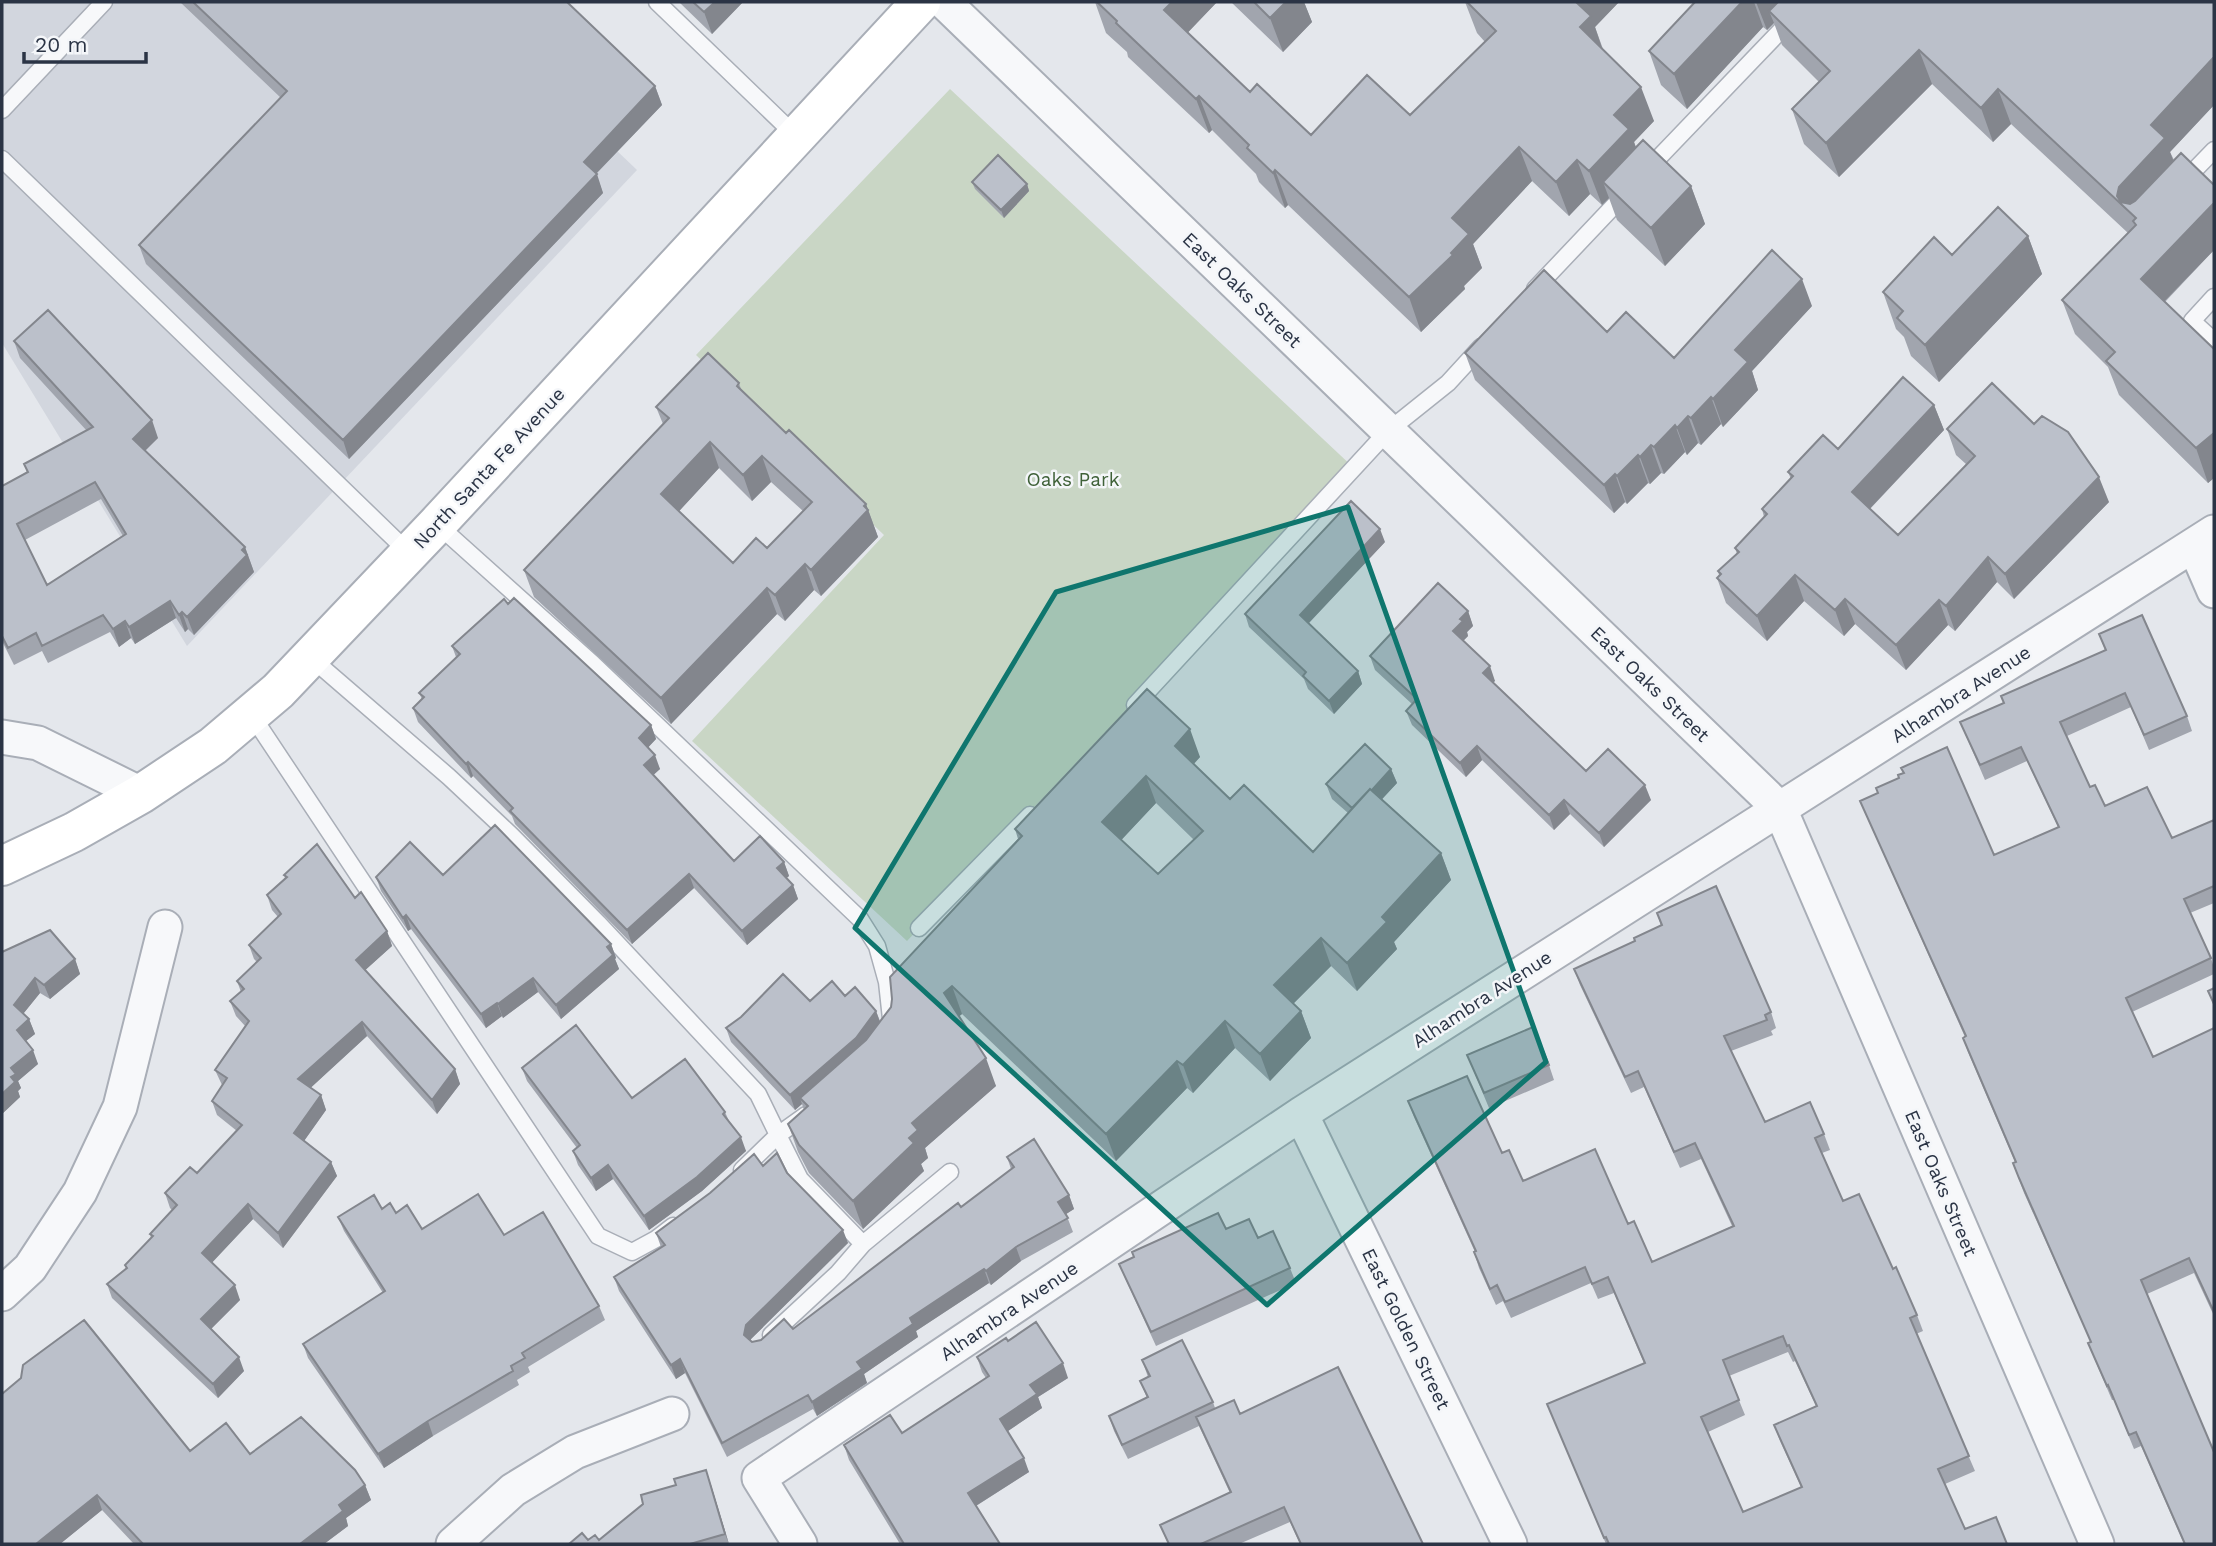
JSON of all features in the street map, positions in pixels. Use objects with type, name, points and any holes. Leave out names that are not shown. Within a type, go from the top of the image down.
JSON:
[{"type":"main road","name":"North Santa Fe Avenue","points":[[2,866],[74,832],[141,794],[213,746],[278,691],[437,524],[921,2]]},
{"type":"street","name":"East Oaks Street","points":[[944,2],[1780,809],[2097,1544]]},
{"type":"street","name":"Alhambra Avenue","points":[[800,1544],[759,1478],[1301,1114],[2204,538]]},
{"type":"street","points":[[2204,538],[2214,591]]},
{"type":"street","points":[[2,737],[38,743],[141,794]]},
{"type":"street","points":[[2,1294],[30,1268],[80,1192],[120,1107],[165,927]]},
{"type":"street","name":"East Golden Street","points":[[1301,1114],[1510,1544]]},
{"type":"street","points":[[453,1544],[513,1490],[575,1452],[672,1414]]},
{"type":"lane","points":[[2,110],[104,2]]},
{"type":"lane","points":[[657,2],[796,136]]},
{"type":"lane","points":[[1521,304],[1808,2]]},
{"type":"lane","points":[[2168,198],[2214,150]]},
{"type":"lane","points":[[2,159],[409,553]]},
{"type":"lane","points":[[2214,296],[2192,321],[2214,341]]},
{"type":"lane","points":[[1122,718],[1388,432],[1448,383],[1493,334]]},
{"type":"lane","points":[[437,524],[593,664],[860,919],[877,946],[887,982],[892,1028],[884,1039]]},
{"type":"lane","points":[[310,657],[449,777],[598,923],[758,1094],[800,1180],[863,1244]]},
{"type":"lane","points":[[251,714],[598,1236],[632,1252],[656,1239],[687,1214]]},
{"type":"lane","points":[[919,928],[1039,806]]},
{"type":"lane","points":[[728,1181],[778,1135],[818,1105]]},
{"type":"lane","points":[[759,1346],[838,1273],[863,1244],[950,1172]]},
{"type":"highlighted area","points":[[1348,507],[1546,1062],[1267,1305],[855,928],[1056,592]]},
{"type":"shaded area","points":[[2,2],[461,2],[637,170],[187,646],[2,343]]},
{"type":"green space","name":"Oaks Park","points":[[950,89],[1355,469],[907,941],[692,741],[884,535],[696,355]]},
{"type":"building","points":[[193,2],[567,2],[655,86],[584,162],[597,174],[343,440],[139,245],[287,91]]},
{"type":"building","points":[[693,2],[715,2],[704,12]]},
{"type":"building","points":[[1097,2],[1172,2],[1164,10],[1250,92],[1257,84],[1311,135],[1367,75],[1410,115],[1496,31],[1467,2],[1576,2],[1591,16],[1580,27],[1641,87],[1614,115],[1629,129],[1589,171],[1577,160],[1556,182],[1519,147],[1452,218],[1469,234],[1451,253],[1453,255],[1409,297],[1275,170],[1273,173],[1199,96],[1196,99]]},
{"type":"building","points":[[1254,2],[1286,2],[1270,18]]},
{"type":"building","points":[[1695,2],[1742,2],[1674,74],[1649,51]]},
{"type":"building","points":[[1778,2],[2214,2],[2214,57],[2151,125],[2165,138],[2119,187],[2117,196],[2121,202],[2130,204],[2135,201],[2181,153],[2214,185],[2214,203],[2141,279],[2214,349],[2214,433],[2196,448],[2106,361],[2115,352],[2062,300],[2136,225],[2133,221],[2136,218],[1998,89],[1981,108],[1919,50],[1826,143],[1792,109],[1830,71],[1769,11]]},
{"type":"building","points":[[1643,140],[1691,186],[1651,228],[1603,182]]},
{"type":"building","points":[[998,155],[1027,184],[1001,210],[972,182]]},
{"type":"building","points":[[1998,207],[2028,236],[1925,345],[1897,318],[1903,311],[1883,292],[1934,237],[1952,255]]},
{"type":"building","points":[[1772,250],[1802,279],[1735,350],[1748,362],[1691,418],[1688,416],[1677,428],[1675,425],[1654,447],[1651,445],[1604,485],[1465,353],[1544,270],[1607,332],[1626,312],[1674,358]]},
{"type":"building","points":[[48,310],[152,420],[133,439],[245,547],[242,550],[247,555],[187,617],[182,612],[179,615],[170,601],[129,627],[125,621],[113,629],[103,615],[42,646],[36,633],[8,648],[2,636],[2,486],[28,472],[24,464],[93,427],[14,341]],"holes":[[[95,482],[126,534],[47,585],[17,524]]]},
{"type":"building","points":[[708,353],[739,383],[737,386],[786,433],[789,430],[866,504],[864,506],[868,510],[811,570],[805,564],[775,595],[767,588],[661,698],[524,570],[669,418],[656,407]],"holes":[[[710,442],[743,475],[762,456],[812,502],[767,548],[756,538],[733,563],[661,494]]]},
{"type":"building","points":[[1903,377],[1934,405],[1852,492],[1898,535],[1975,456],[1947,429],[1992,383],[2034,424],[2042,416],[2068,432],[2099,477],[2005,574],[1988,557],[1946,606],[1939,600],[1896,645],[1845,599],[1835,610],[1795,575],[1757,616],[1717,578],[1721,574],[1718,571],[1739,552],[1735,548],[1767,514],[1762,509],[1793,476],[1788,472],[1823,435],[1838,449]]},
{"type":"building","points":[[1351,501],[1380,529],[1300,615],[1358,671],[1329,701],[1303,676],[1306,672],[1245,614]]},
{"type":"building","points":[[1438,583],[1468,611],[1453,631],[1490,666],[1483,673],[1586,771],[1608,749],[1645,785],[1599,833],[1564,800],[1549,815],[1477,746],[1460,763],[1406,711],[1417,699],[1370,656]]},
{"type":"building","points":[[514,598],[651,725],[639,738],[655,755],[644,765],[734,861],[760,836],[784,862],[777,868],[793,885],[742,931],[689,874],[627,930],[510,811],[513,808],[468,762],[466,764],[413,708],[424,697],[419,693],[460,654],[452,646],[504,599],[508,604]]},
{"type":"building","points":[[2142,615],[2187,716],[2144,735],[2125,693],[2060,722],[2090,787],[2095,785],[2105,806],[2147,787],[2172,838],[2214,820],[2214,886],[2184,899],[2211,958],[2126,998],[2153,1057],[2214,1028],[2214,1312],[2189,1258],[2141,1280],[2214,1452],[2214,1544],[2185,1544],[2136,1432],[2129,1435],[2019,1178],[2013,1163],[2016,1162],[1963,1038],[1966,1036],[1860,801],[1878,793],[1876,788],[1899,778],[1898,775],[1904,773],[1901,768],[1947,747],[1994,855],[2059,827],[2021,747],[1980,765],[1960,722],[2004,703],[2001,696],[2106,650],[2099,634]]},
{"type":"building","points":[[1147,689],[1190,729],[1175,746],[1230,799],[1244,785],[1313,852],[1370,789],[1441,853],[1382,917],[1387,922],[1347,963],[1321,938],[1274,985],[1301,1011],[1260,1054],[1225,1021],[1183,1065],[1177,1061],[1106,1134],[952,986],[944,993],[986,1058],[912,1123],[918,1130],[909,1138],[914,1143],[853,1201],[799,1145],[788,1124],[808,1106],[800,1098],[866,1040],[891,1007],[890,977],[1022,836],[1015,829]],"holes":[[[1146,776],[1203,831],[1158,874],[1102,822]]]},
{"type":"building","points":[[1365,744],[1391,769],[1352,808],[1326,784]]},
{"type":"building","points":[[495,825],[611,944],[607,947],[613,955],[556,1005],[533,978],[481,1014],[406,915],[403,918],[376,877],[410,842],[443,875]]},
{"type":"building","points":[[317,844],[355,898],[361,892],[387,931],[356,960],[455,1069],[432,1100],[362,1022],[298,1079],[321,1095],[294,1133],[331,1162],[278,1233],[248,1204],[202,1253],[235,1285],[201,1319],[239,1357],[213,1384],[107,1284],[127,1268],[125,1265],[153,1236],[150,1234],[177,1205],[165,1193],[190,1167],[197,1173],[242,1125],[212,1101],[227,1078],[215,1070],[249,1021],[230,1001],[244,989],[237,981],[261,958],[249,945],[281,914],[267,895]]},
{"type":"building","points":[[1716,886],[1771,1012],[1765,1015],[1767,1020],[1724,1036],[1765,1122],[1810,1102],[1824,1134],[1815,1138],[1843,1201],[1859,1194],[1893,1269],[1896,1267],[1917,1315],[1910,1318],[1969,1456],[1938,1469],[1965,1529],[1996,1517],[2007,1544],[1609,1544],[1606,1537],[1604,1538],[1547,1404],[1645,1363],[1608,1277],[1592,1284],[1585,1267],[1505,1302],[1497,1285],[1490,1289],[1474,1252],[1476,1251],[1408,1101],[1467,1076],[1502,1153],[1509,1150],[1523,1181],[1595,1149],[1628,1224],[1634,1221],[1652,1262],[1734,1226],[1695,1143],[1674,1152],[1638,1071],[1625,1077],[1574,969],[1635,941],[1634,938],[1662,925],[1657,913]],"holes":[[[1783,1336],[1787,1346],[1789,1345],[1817,1406],[1774,1425],[1802,1487],[1743,1512],[1701,1417],[1739,1400],[1723,1360]]]},
{"type":"building","points":[[50,930],[75,959],[44,985],[35,978],[14,1005],[29,1019],[17,1030],[33,1050],[11,1068],[16,1074],[11,1077],[15,1082],[2,1094],[2,952]]},
{"type":"building","points":[[783,974],[810,1001],[832,981],[845,996],[855,987],[876,1011],[856,1038],[790,1095],[726,1028],[741,1017]]},
{"type":"building","points":[[2214,988],[2214,1004],[2208,991]]},
{"type":"building","points":[[576,1025],[632,1098],[685,1059],[741,1137],[697,1177],[644,1216],[608,1165],[591,1178],[573,1151],[580,1145],[522,1068]]},
{"type":"building","points":[[1533,1027],[1549,1065],[1484,1093],[1467,1055]]},
{"type":"building","points":[[1034,1139],[1069,1195],[1058,1202],[1068,1218],[1016,1247],[986,1271],[984,1269],[910,1318],[913,1324],[857,1362],[862,1369],[812,1402],[808,1395],[722,1443],[680,1359],[671,1365],[614,1277],[665,1245],[656,1233],[710,1193],[754,1154],[763,1166],[777,1153],[787,1173],[843,1230],[746,1325],[744,1335],[752,1342],[761,1340],[784,1319],[793,1329],[958,1203],[961,1207],[1014,1167],[1007,1157]]},
{"type":"building","points":[[478,1194],[504,1235],[543,1212],[599,1306],[522,1353],[525,1358],[511,1366],[513,1371],[378,1454],[303,1344],[385,1291],[338,1217],[374,1195],[382,1209],[390,1203],[396,1213],[407,1205],[422,1229]]},
{"type":"building","points":[[1218,1213],[1226,1229],[1249,1219],[1258,1238],[1273,1231],[1290,1268],[1151,1332],[1119,1264],[1134,1257],[1132,1252]]},
{"type":"building","points":[[84,1320],[190,1451],[226,1423],[250,1454],[301,1417],[355,1470],[365,1485],[339,1505],[343,1511],[300,1544],[143,1544],[97,1495],[36,1544],[2,1544],[2,1394],[21,1378],[23,1365]]},
{"type":"building","points":[[1036,1322],[1063,1363],[1030,1385],[1037,1394],[1000,1419],[1024,1458],[968,1493],[1000,1544],[904,1544],[844,1445],[890,1415],[902,1433],[989,1376],[977,1357]]},
{"type":"building","points":[[1182,1340],[1213,1402],[1122,1445],[1109,1416],[1148,1397],[1140,1381],[1150,1376],[1142,1360]]},
{"type":"building","points":[[1338,1367],[1423,1544],[1301,1544],[1284,1507],[1201,1544],[1169,1544],[1160,1525],[1231,1492],[1196,1417],[1234,1400],[1240,1414]]},
{"type":"building","points":[[706,1470],[725,1534],[690,1544],[569,1544],[582,1533],[588,1540],[595,1535],[599,1540],[643,1504],[641,1495],[676,1485],[674,1479]]}]
